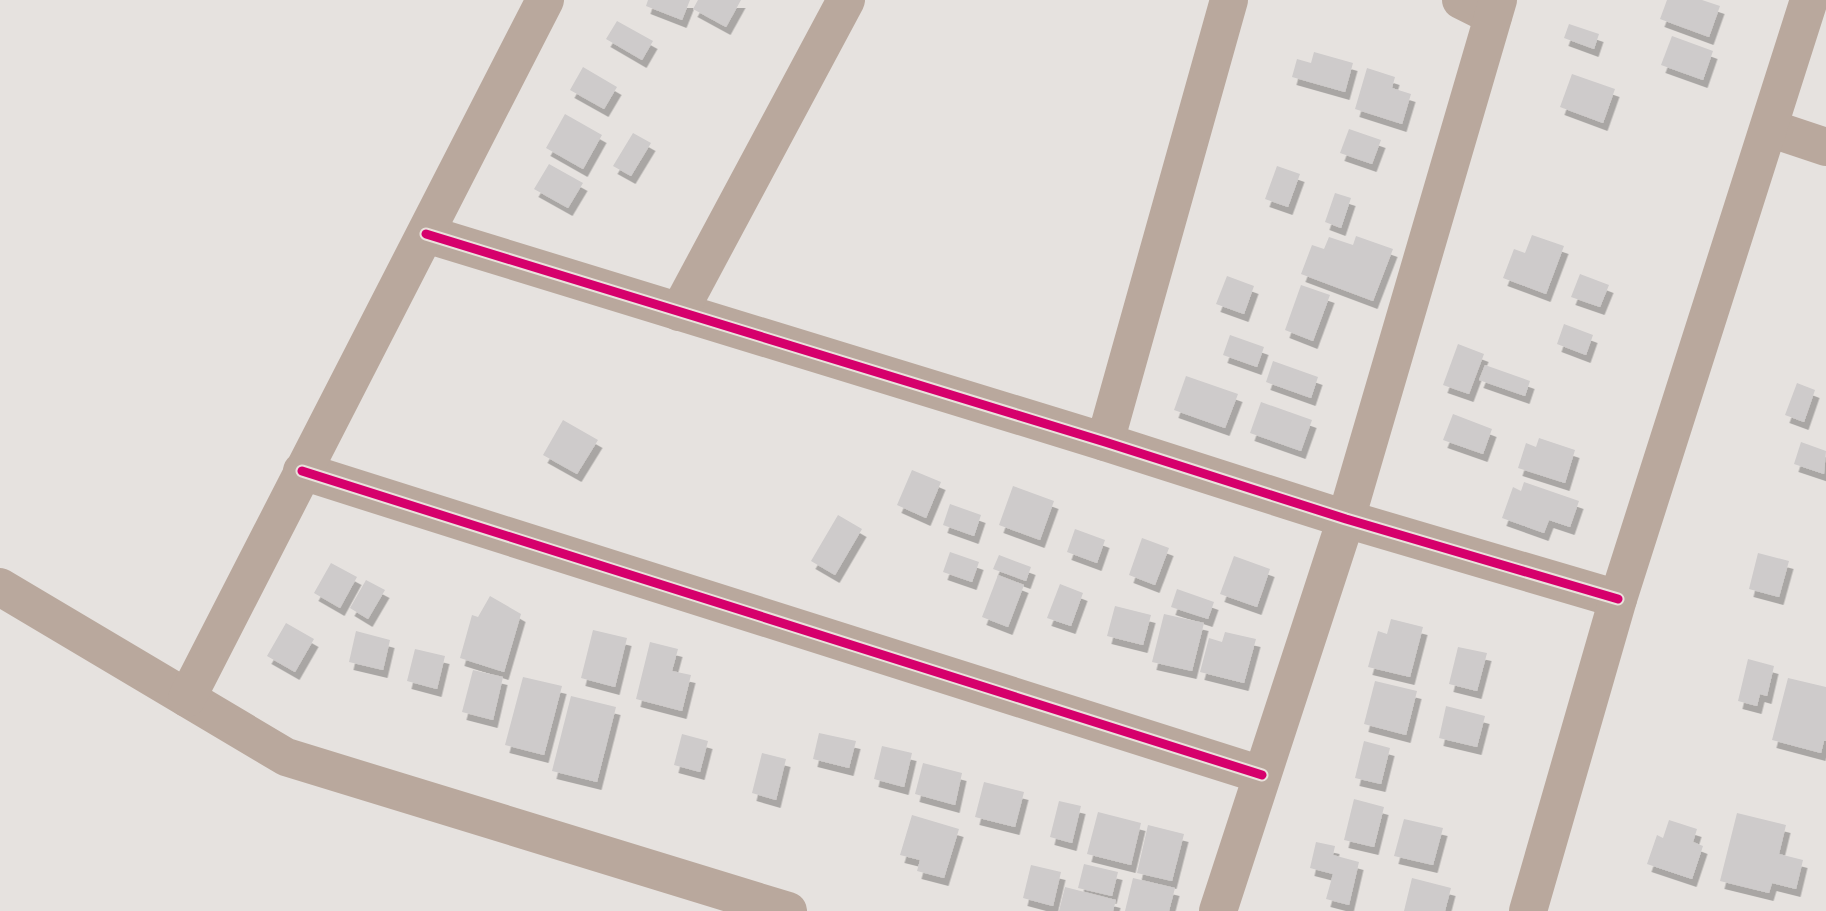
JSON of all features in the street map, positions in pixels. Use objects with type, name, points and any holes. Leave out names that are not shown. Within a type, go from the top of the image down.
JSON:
[{"type":"street","points":[[187,698],[545,0]]},
{"type":"street","points":[[679,312],[846,0]]},
{"type":"street","points":[[1105,442],[1229,0]]},
{"type":"street","points":[[1528,911],[1618,599],[1809,0]]},
{"type":"street","points":[[1218,911],[1346,519],[1484,5]]},
{"type":"street","points":[[1769,128],[1826,147]]},
{"type":"street","points":[[426,234],[1105,442],[1346,519],[1618,599]]},
{"type":"street","points":[[302,471],[1262,775]]},
{"type":"street","points":[[0,587],[286,757],[788,911]]},
{"type":"building","points":[[648,0],[690,0],[682,20],[646,6]]},
{"type":"building","points":[[698,0],[741,0],[726,27],[693,9]]},
{"type":"building","points":[[1667,0],[1702,0],[1720,6],[1709,37],[1660,19]]},
{"type":"building","points":[[617,21],[653,41],[642,60],[606,39]]},
{"type":"building","points":[[1569,24],[1599,34],[1594,49],[1564,38]]},
{"type":"building","points":[[1672,36],[1713,51],[1703,80],[1661,65]]},
{"type":"building","points":[[1314,52],[1353,63],[1345,92],[1292,77],[1297,59],[1311,63]]},
{"type":"building","points":[[583,67],[617,87],[604,109],[570,90]]},
{"type":"building","points":[[1367,68],[1395,77],[1392,88],[1411,94],[1402,124],[1355,109]]},
{"type":"building","points":[[1572,74],[1615,89],[1603,123],[1560,107]]},
{"type":"building","points":[[565,114],[602,135],[583,169],[546,148]]},
{"type":"building","points":[[1349,129],[1381,140],[1372,164],[1340,153]]},
{"type":"building","points":[[633,133],[651,143],[631,176],[613,166]]},
{"type":"building","points":[[549,164],[583,183],[568,208],[534,189]]},
{"type":"building","points":[[1277,166],[1300,174],[1288,207],[1265,199]]},
{"type":"building","points":[[1335,193],[1351,198],[1341,228],[1325,222]]},
{"type":"building","points":[[1532,235],[1564,246],[1546,294],[1503,278],[1514,249],[1525,253]]},
{"type":"building","points":[[1356,236],[1393,249],[1373,301],[1301,274],[1312,245],[1324,249],[1329,237],[1353,245]]},
{"type":"building","points":[[1580,274],[1609,285],[1600,307],[1571,297]]},
{"type":"building","points":[[1227,276],[1254,286],[1244,314],[1216,304]]},
{"type":"building","points":[[1301,285],[1330,295],[1313,341],[1285,330]]},
{"type":"building","points":[[1564,324],[1593,335],[1586,355],[1557,344]]},
{"type":"building","points":[[1230,335],[1264,347],[1257,367],[1223,355]]},
{"type":"building","points":[[1458,344],[1484,354],[1469,394],[1443,385]]},
{"type":"building","points":[[1273,361],[1318,377],[1311,398],[1266,382]]},
{"type":"building","points":[[1485,365],[1530,381],[1525,396],[1479,380]]},
{"type":"building","points":[[1186,376],[1238,394],[1225,428],[1174,410]]},
{"type":"building","points":[[1797,383],[1815,390],[1804,422],[1785,415]]},
{"type":"building","points":[[1261,402],[1312,420],[1301,451],[1250,433]]},
{"type":"building","points":[[1453,414],[1492,429],[1483,454],[1443,440]]},
{"type":"building","points":[[563,420],[598,440],[577,474],[543,455]]},
{"type":"building","points":[[1539,438],[1575,450],[1565,483],[1518,468],[1526,443],[1536,447]]},
{"type":"building","points":[[1801,442],[1826,451],[1824,474],[1794,464]]},
{"type":"building","points":[[912,470],[941,482],[926,518],[897,505]]},
{"type":"building","points":[[1524,482],[1579,501],[1570,527],[1549,520],[1544,533],[1502,518],[1513,487],[1521,491]]},
{"type":"building","points":[[1013,486],[1054,501],[1040,540],[999,525]]},
{"type":"building","points":[[950,504],[981,515],[974,536],[943,525]]},
{"type":"building","points":[[838,515],[862,529],[835,575],[811,561]]},
{"type":"building","points":[[1075,529],[1105,540],[1097,563],[1067,552]]},
{"type":"building","points":[[1142,538],[1169,548],[1155,585],[1129,575]]},
{"type":"building","points":[[950,552],[979,562],[972,582],[943,572]]},
{"type":"building","points":[[1758,553],[1789,561],[1779,597],[1749,589]]},
{"type":"building","points":[[999,555],[1031,567],[1026,581],[993,569]]},
{"type":"building","points":[[1234,556],[1270,569],[1257,607],[1220,594]]},
{"type":"building","points":[[331,563],[357,577],[340,608],[314,593]]},
{"type":"building","points":[[998,575],[1024,585],[1008,627],[982,617]]},
{"type":"building","points":[[366,580],[385,590],[368,619],[350,608]]},
{"type":"building","points":[[1060,584],[1083,593],[1071,626],[1047,618]]},
{"type":"building","points":[[1177,589],[1214,602],[1208,619],[1171,607]]},
{"type":"building","points":[[490,596],[521,614],[504,672],[460,658],[472,615],[478,617]]},
{"type":"building","points":[[1115,606],[1151,615],[1143,645],[1107,636]]},
{"type":"building","points":[[1164,614],[1204,623],[1192,671],[1152,662]]},
{"type":"building","points":[[1391,619],[1423,627],[1410,677],[1368,667],[1378,631],[1387,634]]},
{"type":"building","points":[[286,623],[314,639],[295,672],[267,656]]},
{"type":"building","points":[[593,630],[627,638],[615,687],[581,678]]},
{"type":"building","points":[[356,631],[390,640],[383,670],[349,662]]},
{"type":"building","points":[[1225,632],[1256,639],[1244,683],[1200,672],[1209,638],[1222,642]]},
{"type":"building","points":[[650,642],[678,649],[672,671],[691,675],[682,711],[636,699]]},
{"type":"building","points":[[1458,647],[1487,653],[1477,691],[1449,684]]},
{"type":"building","points":[[415,649],[445,656],[437,689],[407,681]]},
{"type":"building","points":[[1748,659],[1774,666],[1767,696],[1760,694],[1757,706],[1738,701]]},
{"type":"building","points":[[473,670],[503,677],[493,720],[462,712]]},
{"type":"building","points":[[523,677],[562,686],[544,755],[505,745]]},
{"type":"building","points":[[1788,678],[1826,687],[1826,741],[1821,753],[1772,740]]},
{"type":"building","points":[[1375,681],[1417,691],[1406,735],[1364,724]]},
{"type":"building","points":[[571,696],[616,707],[597,782],[552,771]]},
{"type":"building","points":[[1446,706],[1485,716],[1477,747],[1439,738]]},
{"type":"building","points":[[819,733],[856,741],[849,768],[813,759]]},
{"type":"building","points":[[682,734],[708,741],[700,772],[674,765]]},
{"type":"building","points":[[1364,741],[1390,748],[1381,784],[1355,778]]},
{"type":"building","points":[[882,746],[912,753],[904,787],[874,779]]},
{"type":"building","points":[[762,753],[786,759],[776,800],[752,793]]},
{"type":"building","points":[[923,763],[962,773],[955,805],[915,794]]},
{"type":"building","points":[[984,782],[1024,792],[1015,827],[975,817]]},
{"type":"building","points":[[1354,799],[1384,807],[1374,847],[1344,840]]},
{"type":"building","points":[[1059,801],[1081,806],[1072,843],[1050,837]]},
{"type":"building","points":[[1098,812],[1141,823],[1131,865],[1087,854]]},
{"type":"building","points":[[1737,813],[1786,825],[1779,854],[1803,860],[1796,889],[1772,883],[1769,893],[1720,881]]},
{"type":"building","points":[[912,815],[959,829],[944,878],[917,871],[920,860],[900,855]]},
{"type":"building","points":[[1404,819],[1443,828],[1433,865],[1394,856]]},
{"type":"building","points":[[1669,820],[1697,829],[1693,842],[1703,846],[1692,879],[1647,864],[1657,835],[1663,838]]},
{"type":"building","points":[[1148,825],[1184,834],[1172,881],[1137,873]]},
{"type":"building","points":[[1316,842],[1335,846],[1333,855],[1359,862],[1349,905],[1326,899],[1333,874],[1310,868]]},
{"type":"building","points":[[1084,864],[1118,872],[1112,896],[1078,888]]},
{"type":"building","points":[[1031,865],[1061,872],[1053,906],[1023,898]]},
{"type":"building","points":[[1133,878],[1175,888],[1169,911],[1125,911]]},
{"type":"building","points":[[1412,878],[1451,888],[1445,911],[1404,911]]},
{"type":"building","points":[[1065,887],[1116,900],[1113,911],[1059,911]]},
{"type":"cycle path","points":[[426,234],[1105,442],[1346,519],[1618,599]]},
{"type":"cycle path","points":[[302,471],[1262,775]]}]
